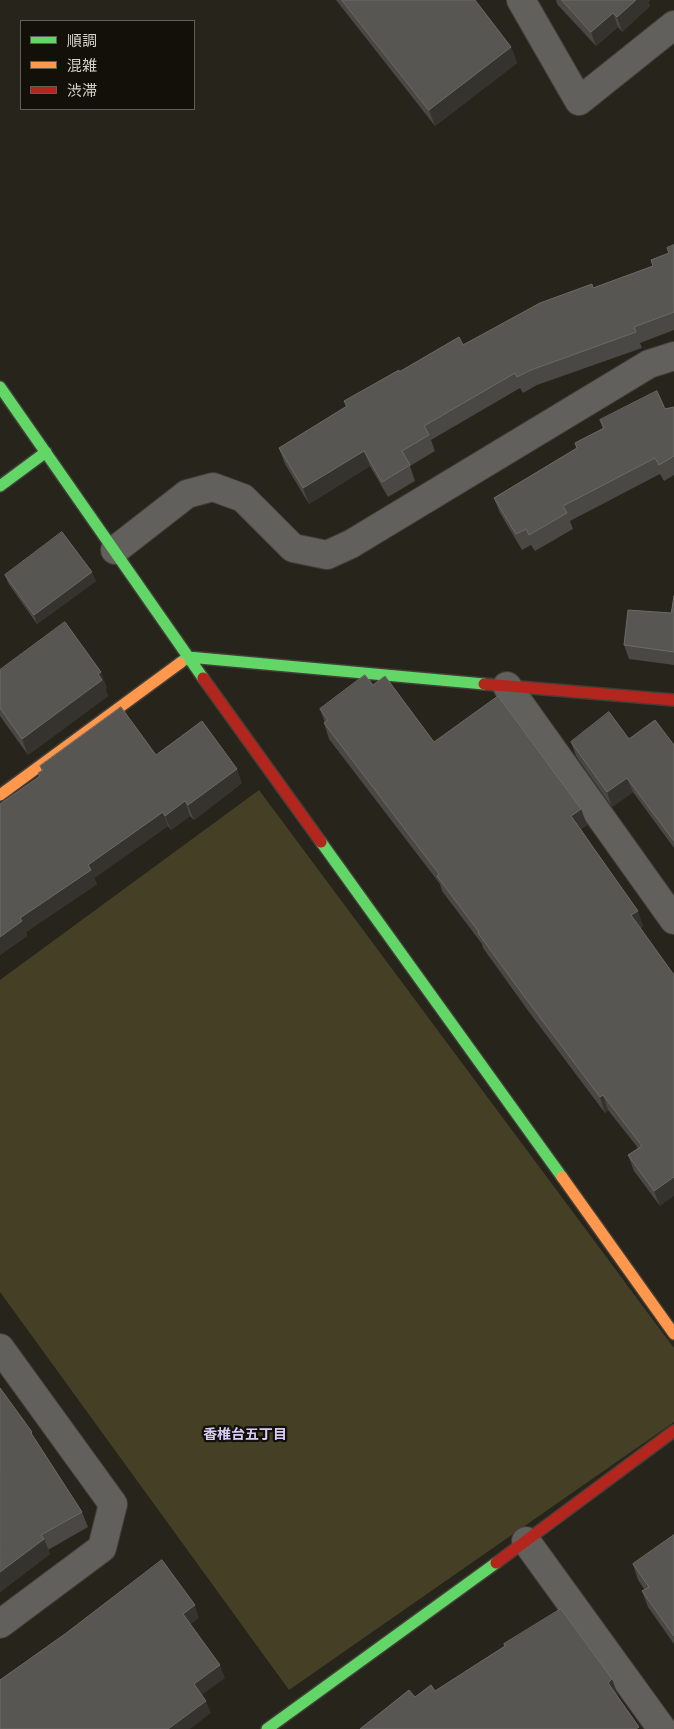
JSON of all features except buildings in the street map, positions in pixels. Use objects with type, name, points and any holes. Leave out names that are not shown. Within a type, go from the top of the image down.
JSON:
[{"type":"street","points":[[521,0],[579,101],[674,25]]},
{"type":"street","points":[[115,550],[187,494],[213,487],[243,498],[293,548],[327,555],[351,544],[649,364],[674,356]]},
{"type":"street","points":[[0,387],[188,656],[674,1334]]},
{"type":"street","points":[[0,486],[46,452]]},
{"type":"street","points":[[0,795],[188,656],[674,700]]},
{"type":"street","points":[[508,686],[674,920]]},
{"type":"street","points":[[0,1348],[112,1504],[102,1548],[0,1624]]},
{"type":"street","points":[[266,1729],[674,1431]]},
{"type":"street","points":[[526,1540],[662,1729]]},
{"type":"shaded area","points":[[259,790],[674,1348],[674,1422],[289,1690],[0,1292],[0,980]]},
{"type":"traffic: fast","points":[[0,387],[203,678]]},
{"type":"traffic: fast","points":[[0,486],[46,452]]},
{"type":"traffic: fast","points":[[180,663],[188,657],[484,684]]},
{"type":"traffic: fast","points":[[321,842],[562,1177]]},
{"type":"traffic: fast","points":[[267,1729],[496,1563]]},
{"type":"traffic: slow","points":[[0,795],[180,663]]},
{"type":"traffic: slow","points":[[562,1177],[674,1334]]},
{"type":"traffic: jam","points":[[203,678],[321,842]]},
{"type":"traffic: jam","points":[[484,684],[674,700]]},
{"type":"traffic: jam","points":[[496,1563],[674,1431]]},
{"type":"district","name":"香椎台五丁目","points":[[245,1435]]}]
